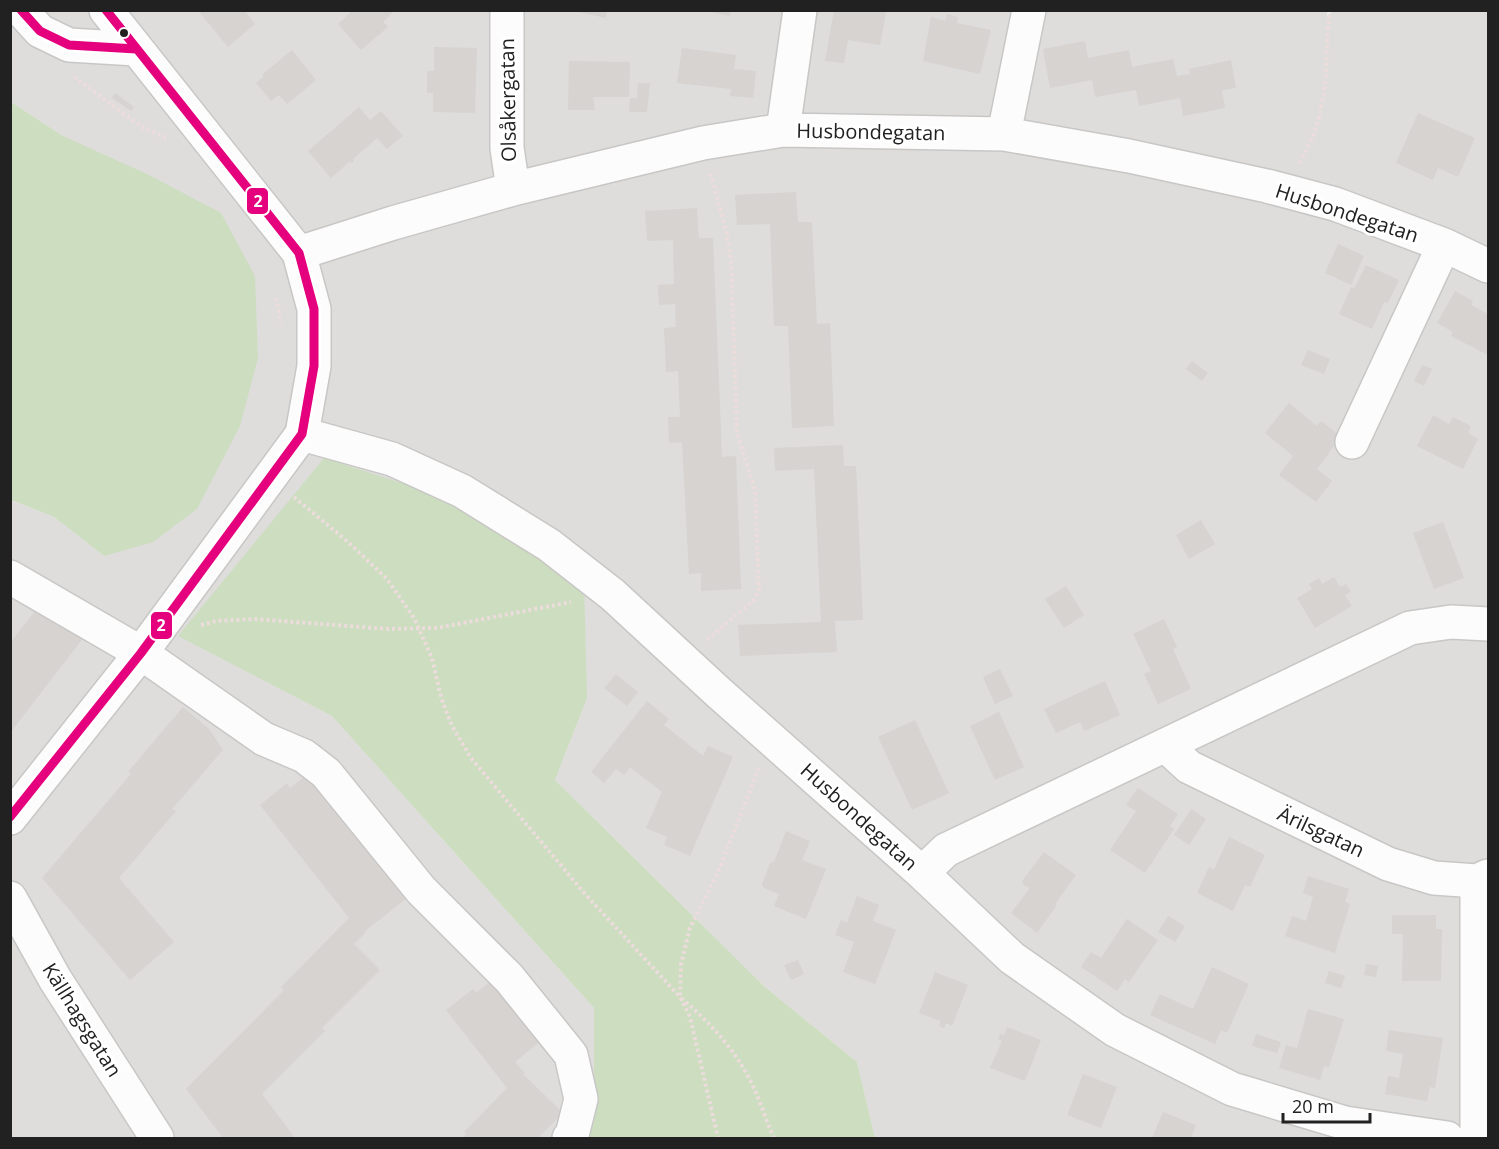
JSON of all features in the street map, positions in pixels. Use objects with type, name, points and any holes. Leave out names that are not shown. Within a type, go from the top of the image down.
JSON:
[{"type":"street","points":[[21,10],[40,31],[69,45],[136,49]]},
{"type":"street","points":[[10,818],[141,653],[302,434],[314,366],[314,309],[299,253],[106,10]]},
{"type":"street","points":[[783,130],[800,10]]},
{"type":"street","points":[[1004,134],[1029,10]]},
{"type":"street","name":"Olsåkergatan","points":[[503,11],[507,148],[513,189]]},
{"type":"street","name":"Husbondegatan","points":[[299,253],[393,223],[513,189],[703,143],[783,130],[1004,134],[1128,156],[1288,191],[1335,204],[1444,245],[1488,266]]},
{"type":"street","name":"Husbondegatan","points":[[1352,442],[1444,245]]},
{"type":"street","name":"Husbondegatan","points":[[302,434],[392,459],[462,491],[549,545],[613,596],[922,873],[1012,958],[1114,1030],[1232,1089],[1345,1123],[1447,1138]]},
{"type":"street","points":[[10,577],[141,653],[264,740],[304,756],[326,773],[421,890],[509,978],[571,1055],[581,1099],[572,1135],[569,1138]]},
{"type":"street","points":[[922,873],[946,850],[1410,628],[1451,622],[1488,624]]},
{"type":"street","name":"Ärilsgatan","points":[[1166,746],[1189,768],[1388,864],[1434,878],[1483,878]]},
{"type":"street","points":[[1477,1138],[1483,878]]},
{"type":"street","name":"Källhagsgatan","points":[[10,898],[55,979],[157,1138]]},
{"type":"path","points":[[1288,191],[1294,171],[1312,139],[1318,118],[1325,84],[1326,30],[1331,10]]},
{"type":"path","points":[[66,71],[142,128],[174,141]]},
{"type":"path","points":[[683,660],[754,600],[759,591],[755,491],[737,433],[731,260],[726,230],[703,143]]},
{"type":"path","points":[[276,295],[281,325]]},
{"type":"path","points":[[269,479],[292,495],[348,542],[387,579],[414,618],[432,658],[441,697],[452,726],[471,758],[585,894],[680,997],[707,1020],[730,1048],[751,1082],[774,1138]]},
{"type":"path","points":[[192,628],[216,621],[254,619],[389,629],[437,628],[558,604],[613,596]]},
{"type":"path","points":[[718,1138],[690,1017],[680,997],[681,964],[690,928],[718,872],[762,758],[773,741]]},
{"type":"shaded area","points":[[1335,10],[1488,11],[1488,1138],[875,1138],[857,1062],[765,987],[555,780],[587,698],[179,636],[332,716],[594,1008],[594,1108],[575,1138],[11,1138],[10,500],[54,517],[104,556],[63,136],[11,102],[11,11],[1327,11],[1327,16]]},
{"type":"green space","points":[[11,102],[63,136],[149,175],[221,213],[255,276],[258,358],[240,426],[197,509],[153,542],[104,556],[54,517],[11,500]]},
{"type":"green space","points":[[324,458],[473,506],[584,582],[587,698],[555,780],[765,987],[857,1062],[875,1138],[575,1138],[594,1108],[594,1008],[332,716],[178,636]]},
{"type":"building","points":[[203,10],[244,10],[255,24],[228,47],[200,13]]},
{"type":"building","points":[[353,10],[395,10],[383,22],[388,27],[361,50],[338,24]]},
{"type":"building","points":[[569,10],[607,10],[606,18]]},
{"type":"building","points":[[700,10],[731,10],[730,16]]},
{"type":"building","points":[[834,10],[886,12],[880,45],[848,40],[844,63],[825,61]]},
{"type":"building","points":[[947,14],[958,17],[957,23],[991,30],[980,74],[923,61],[931,17],[945,21]]},
{"type":"building","points":[[1085,41],[1088,58],[1129,50],[1132,67],[1173,59],[1177,76],[1190,74],[1189,69],[1231,60],[1236,88],[1222,90],[1225,108],[1183,116],[1180,98],[1139,106],[1136,90],[1095,97],[1092,80],[1050,88],[1043,49]]},
{"type":"building","points":[[434,47],[477,48],[475,113],[433,112],[433,93],[427,93],[427,71],[434,71]]},
{"type":"building","points":[[682,48],[736,55],[734,69],[756,71],[753,98],[730,96],[731,89],[677,83]]},
{"type":"building","points":[[292,50],[316,80],[287,104],[279,95],[271,101],[256,83],[264,76],[262,75]]},
{"type":"building","points":[[569,61],[630,62],[629,97],[593,97],[595,110],[568,110]]},
{"type":"building","points":[[638,83],[650,83],[647,112],[629,112],[630,98],[637,98]]},
{"type":"building","points":[[115,93],[134,107],[131,111],[112,98]]},
{"type":"building","points":[[359,107],[370,120],[381,111],[403,136],[387,149],[377,138],[353,159],[352,163],[350,161],[331,178],[308,151]]},
{"type":"building","points":[[1418,113],[1475,138],[1458,177],[1438,168],[1433,180],[1396,163]]},
{"type":"building","points":[[796,192],[798,222],[812,222],[817,324],[830,323],[834,426],[792,428],[788,326],[774,326],[770,224],[737,225],[735,195]]},
{"type":"building","points":[[697,208],[699,238],[713,238],[722,457],[736,456],[741,589],[701,591],[701,573],[689,574],[682,442],[669,443],[668,417],[680,417],[678,371],[666,372],[664,328],[676,327],[675,304],[659,305],[658,285],[674,284],[673,240],[647,241],[645,211]]},
{"type":"building","points":[[1338,244],[1364,256],[1351,285],[1325,273]]},
{"type":"building","points":[[1366,265],[1399,280],[1388,303],[1384,302],[1372,329],[1339,314],[1351,287],[1354,289]]},
{"type":"building","points":[[1455,291],[1473,301],[1471,305],[1488,314],[1488,355],[1451,336],[1453,332],[1437,323]]},
{"type":"building","points":[[1308,350],[1330,359],[1324,374],[1301,365]]},
{"type":"building","points":[[1192,361],[1208,373],[1202,381],[1186,369]]},
{"type":"building","points":[[1422,365],[1432,369],[1424,386],[1414,381]]},
{"type":"building","points":[[1289,403],[1317,426],[1321,421],[1339,435],[1335,439],[1337,442],[1317,469],[1332,481],[1316,502],[1279,475],[1293,456],[1265,433]]},
{"type":"building","points":[[1433,415],[1449,424],[1453,417],[1471,426],[1468,433],[1478,439],[1463,469],[1417,446]]},
{"type":"building","points":[[843,445],[844,466],[856,466],[863,620],[835,621],[837,652],[740,656],[738,625],[821,622],[814,469],[775,471],[774,448]]},
{"type":"building","points":[[1201,520],[1215,544],[1189,559],[1176,535]]},
{"type":"building","points":[[1443,522],[1464,578],[1434,589],[1413,533]]},
{"type":"building","points":[[1334,577],[1340,587],[1346,584],[1351,592],[1345,595],[1352,606],[1315,628],[1297,598],[1312,589],[1309,584],[1319,578],[1322,584]]},
{"type":"building","points":[[1066,586],[1084,615],[1064,628],[1045,599]]},
{"type":"building","points":[[42,602],[84,637],[10,733],[10,643]]},
{"type":"building","points":[[1164,619],[1177,647],[1173,649],[1191,689],[1158,704],[1144,674],[1151,671],[1133,634]]},
{"type":"building","points":[[1000,669],[1013,696],[995,704],[983,677]]},
{"type":"building","points":[[616,674],[638,692],[627,706],[604,688]]},
{"type":"building","points":[[1105,681],[1120,715],[1084,731],[1080,722],[1056,733],[1044,709]]},
{"type":"building","points":[[647,701],[669,719],[664,725],[703,756],[708,746],[733,757],[690,856],[664,845],[667,837],[646,828],[662,792],[630,767],[624,775],[616,769],[604,783],[591,772]]},
{"type":"building","points":[[183,707],[209,729],[223,750],[172,809],[176,811],[119,878],[174,942],[130,980],[42,878],[131,774],[128,772]]},
{"type":"building","points":[[999,712],[1024,767],[995,780],[970,726]]},
{"type":"building","points":[[915,720],[949,793],[912,810],[878,737]]},
{"type":"building","points":[[309,773],[407,898],[364,932],[354,944],[380,970],[322,1028],[325,1031],[262,1094],[295,1138],[223,1138],[186,1089],[284,990],[281,987],[349,918],[260,805],[287,783],[290,788]]},
{"type":"building","points":[[1138,788],[1178,814],[1170,826],[1174,829],[1145,873],[1110,850],[1136,811],[1126,805]]},
{"type":"building","points":[[1191,809],[1206,819],[1189,845],[1174,835]]},
{"type":"building","points":[[786,831],[810,841],[802,860],[826,869],[806,919],[774,906],[779,894],[764,888],[762,884],[770,863],[774,862]]},
{"type":"building","points":[[1229,837],[1265,855],[1250,887],[1245,885],[1233,911],[1197,893],[1209,867],[1214,869]]},
{"type":"building","points":[[1044,852],[1076,875],[1037,933],[1011,913],[1030,888],[1022,881]]},
{"type":"building","points":[[1308,876],[1349,889],[1345,902],[1350,904],[1335,953],[1285,936],[1292,916],[1306,921],[1313,897],[1303,893]]},
{"type":"building","points":[[857,896],[879,905],[873,921],[896,930],[875,984],[843,972],[854,942],[835,935],[841,920],[847,923]]},
{"type":"building","points":[[1392,915],[1436,915],[1436,929],[1442,929],[1441,981],[1402,981],[1403,934],[1392,934]]},
{"type":"building","points":[[1168,916],[1185,926],[1175,942],[1158,932]]},
{"type":"building","points":[[1127,919],[1158,940],[1129,982],[1125,979],[1117,991],[1081,967],[1091,952],[1101,958]]},
{"type":"building","points":[[798,960],[804,974],[791,980],[784,965]]},
{"type":"building","points":[[1366,964],[1378,966],[1376,977],[1364,975]]},
{"type":"building","points":[[1212,967],[1249,984],[1227,1033],[1221,1030],[1215,1044],[1150,1015],[1160,994],[1193,1009]]},
{"type":"building","points":[[1329,971],[1345,976],[1341,988],[1325,983]]},
{"type":"building","points":[[935,972],[968,985],[952,1026],[946,1023],[944,1028],[939,1026],[941,1021],[919,1013]]},
{"type":"building","points":[[495,978],[543,1039],[515,1062],[525,1073],[523,1074],[563,1113],[538,1138],[462,1138],[466,1134],[464,1132],[507,1088],[446,1010],[473,989],[476,993]]},
{"type":"building","points":[[1308,1009],[1344,1019],[1329,1067],[1324,1066],[1320,1080],[1279,1068],[1286,1045],[1297,1048]]},
{"type":"building","points":[[1007,1027],[1041,1040],[1025,1081],[990,1068],[1002,1041],[998,1039],[1000,1034],[1004,1035]]},
{"type":"building","points":[[1389,1030],[1443,1038],[1435,1088],[1430,1087],[1427,1101],[1385,1094],[1388,1076],[1399,1078],[1403,1054],[1386,1051]]},
{"type":"building","points":[[1256,1034],[1281,1042],[1277,1053],[1252,1046]]},
{"type":"building","points":[[1083,1074],[1117,1087],[1101,1128],[1067,1115]]},
{"type":"building","points":[[1163,1112],[1196,1125],[1191,1138],[1152,1138]]},
{"type":"transit line","name":"2","points":[[21,10],[40,31],[69,45],[136,49]]},
{"type":"transit line","name":"2","points":[[10,817],[141,653],[302,434],[314,366],[314,309],[299,253],[106,10]]}]
